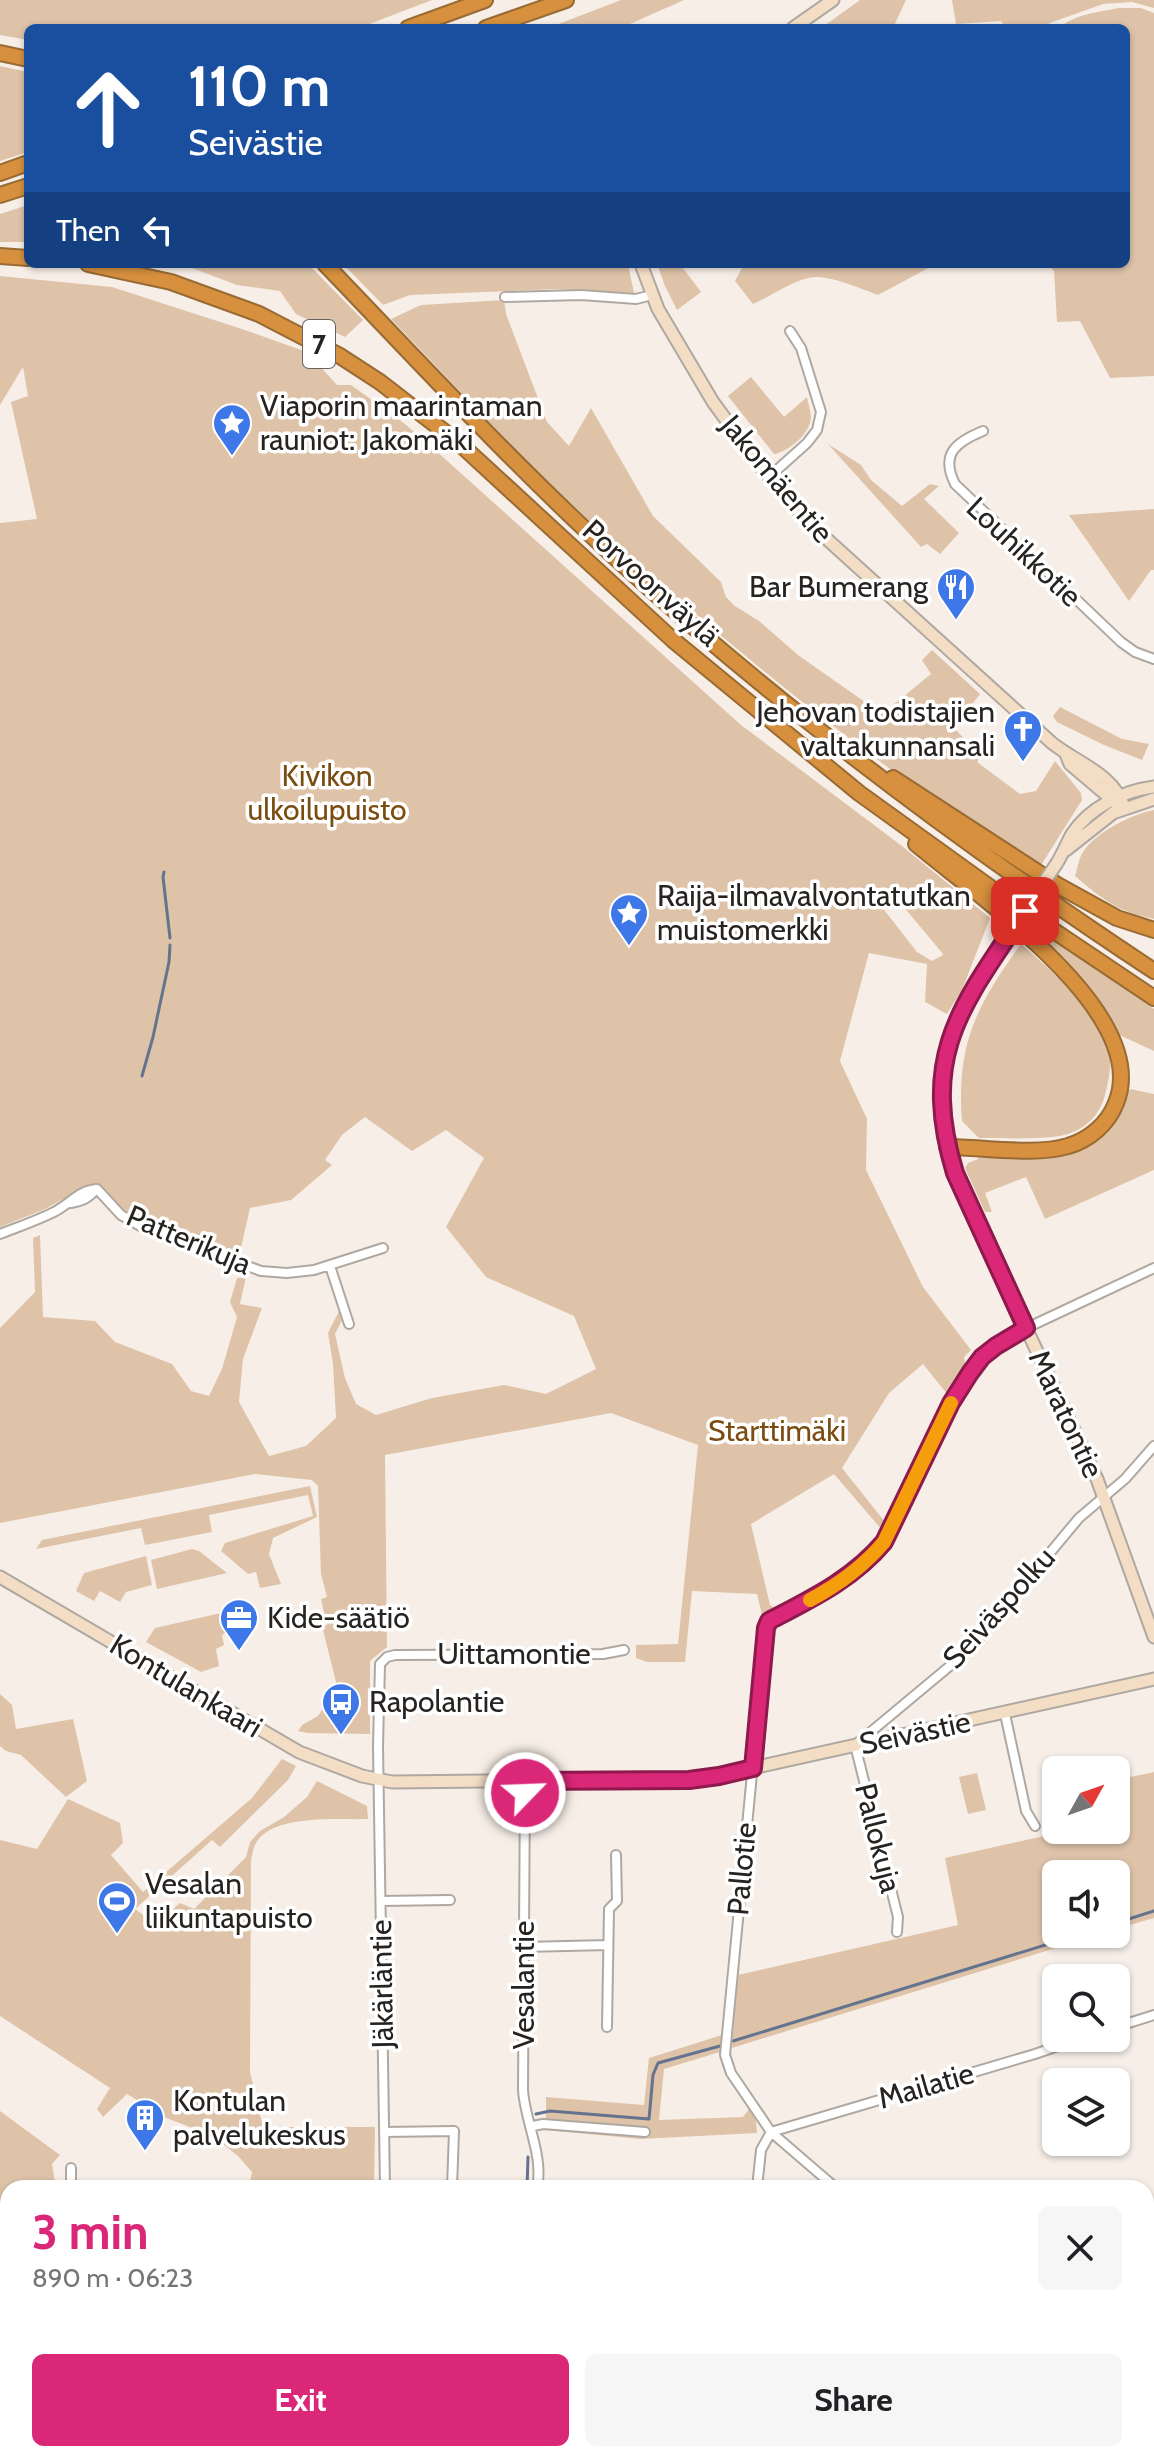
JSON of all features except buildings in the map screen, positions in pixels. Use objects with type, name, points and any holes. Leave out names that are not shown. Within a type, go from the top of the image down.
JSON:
[{"type":"highway","points":[[419,24],[485,0]]},
{"type":"highway","points":[[497,24],[566,0]]},
{"type":"highway","points":[[0,53],[24,58]]},
{"type":"highway","points":[[0,173],[24,164]]},
{"type":"highway","points":[[0,195],[24,187]]},
{"type":"highway","points":[[0,256],[24,258]]},
{"type":"highway","name":"Porvoonväylä","points":[[106,268],[171,282],[259,314],[340,356],[380,382],[459,443],[673,640],[859,793],[1015,905],[1154,998]]},
{"type":"highway","name":"Porvoonväylä","points":[[329,268],[481,427],[615,558],[730,658],[969,844],[1154,971]]},
{"type":"highway","points":[[848,752],[1099,909],[1154,930]]},
{"type":"highway","points":[[859,793],[1057,964],[1102,1016],[1119,1055],[1122,1086],[1115,1106],[1103,1124],[1086,1138],[1069,1146],[1048,1149],[947,1147]]},
{"type":"street","points":[[799,24],[833,0]]},
{"type":"street","name":"Jakomäentie","points":[[642,268],[652,295],[685,357],[713,402],[769,477],[823,537],[1066,754],[1070,764],[1094,786],[1119,801]]},
{"type":"street","points":[[505,297],[589,295],[636,299],[652,295]]},
{"type":"street","points":[[769,477],[817,430],[821,412],[801,348],[790,331]]},
{"type":"street","name":"Louhikkotie","points":[[983,431],[964,439],[952,454],[948,464],[955,484],[1121,642],[1135,652],[1154,659]]},
{"type":"street","name":"Jakomäentie","points":[[1066,754],[1077,757],[1119,801]]},
{"type":"street","points":[[1094,786],[1095,811]]},
{"type":"street","points":[[1119,801],[1138,789],[1154,787]]},
{"type":"street","points":[[1119,801],[1154,799]]},
{"type":"street","name":"Maratontie","points":[[1119,801],[1095,811],[1075,831],[1065,851],[972,989],[952,1034],[942,1080],[941,1109],[947,1147],[964,1196],[1104,1497],[1154,1637]]},
{"type":"street","name":"Maratontie","points":[[1065,851],[1119,801]]},
{"type":"street","name":"Patterikuja","points":[[0,1234],[71,1203],[81,1202],[96,1189],[133,1223],[261,1271],[287,1273],[330,1266],[383,1248]]},
{"type":"street","points":[[330,1266],[349,1324]]},
{"type":"street","name":"Pallotie","points":[[827,2180],[771,2132],[731,2073],[725,2055],[766,1628],[769,1621],[849,1577],[884,1542],[951,1403],[982,1357],[1026,1328],[1154,1268]]},
{"type":"street","name":"Seiväspolku","points":[[855,1745],[969,1650],[1079,1518],[1125,1479],[1154,1446]]},
{"type":"street","name":"Kontulankaari","points":[[0,1577],[280,1742],[325,1764],[379,1780]]},
{"type":"street","name":"Uittamontie","points":[[379,1780],[380,1668],[387,1657],[603,1654],[624,1650]]},
{"type":"street","name":"Seivästie","points":[[525,1781],[674,1780],[719,1776],[1154,1679]]},
{"type":"street","points":[[1005,1714],[1026,1811],[1035,1826]]},
{"type":"street","name":"Pallokuja","points":[[855,1745],[898,1917],[897,1932]]},
{"type":"street","points":[[379,1780],[525,1781]]},
{"type":"street","name":"Jäkärläntie","points":[[379,1780],[385,2180]]},
{"type":"street","name":"Vesalantie","points":[[525,1781],[524,2108],[537,2158],[539,2180]]},
{"type":"street","points":[[607,2027],[609,1909],[617,1901],[616,1855]]},
{"type":"street","points":[[381,1901],[450,1900]]},
{"type":"street","points":[[524,1947],[608,1945]]},
{"type":"street","points":[[1130,2023],[1154,2015]]},
{"type":"street","name":"Mailatie","points":[[771,2132],[1042,2052]]},
{"type":"street","points":[[533,2126],[543,2124],[645,2132]]},
{"type":"street","points":[[384,2132],[454,2131],[452,2180]]},
{"type":"street","points":[[758,2180],[761,2150],[771,2132]]},
{"type":"street","points":[[71,2168],[71,2180]]},
{"type":"green space","points":[[0,0],[432,0],[369,24],[24,24],[24,39],[0,35]]},
{"type":"green space","points":[[621,0],[684,0],[630,24],[558,24]]},
{"type":"green space","points":[[860,0],[906,0],[895,24],[827,24]]},
{"type":"green space","points":[[952,0],[1154,0],[1154,8],[1132,2],[1103,4],[1049,24],[1003,24],[1001,21],[956,24]]},
{"type":"green space","points":[[1141,8],[1154,13],[1154,376],[1110,378],[1080,321],[1057,322],[1054,271],[1051,268],[1130,268],[1130,24],[1064,24],[1095,12]]},
{"type":"green space","points":[[0,66],[24,71],[24,153],[0,161]]},
{"type":"green space","points":[[24,206],[24,242],[0,242],[0,214]]},
{"type":"green space","points":[[192,268],[312,268],[363,320],[345,337],[296,314],[280,291],[237,285]]},
{"type":"green space","points":[[347,268],[629,268],[634,293],[556,289],[410,295],[383,305]]},
{"type":"green space","points":[[658,268],[683,268],[701,292],[677,310]]},
{"type":"green space","points":[[742,268],[929,268],[878,295],[840,281],[817,277],[793,283],[753,304],[735,281]]},
{"type":"green space","name":"Kivikon ulkoilupuisto","points":[[0,276],[112,287],[307,352],[337,385],[351,385],[405,424],[741,725],[902,846],[990,918],[962,990],[947,1014],[925,1002],[927,964],[869,953],[840,1061],[867,1119],[866,1170],[923,1287],[971,1350],[964,1357],[966,1368],[948,1395],[923,1364],[889,1393],[842,1468],[885,1522],[882,1530],[834,1474],[751,1524],[770,1605],[776,1609],[760,1626],[762,1615],[757,1594],[692,1591],[685,1662],[647,1662],[636,1658],[636,1645],[678,1644],[698,1445],[611,1413],[385,1455],[387,1647],[370,1661],[370,1734],[298,1731],[318,1716],[324,1707],[325,1697],[336,1682],[322,1626],[327,1625],[321,1599],[327,1597],[321,1574],[318,1486],[312,1480],[255,1474],[0,1523],[0,1328],[35,1292],[33,1238],[40,1235],[43,1317],[95,1321],[115,1342],[172,1364],[191,1391],[209,1396],[222,1369],[237,1317],[230,1302],[237,1278],[246,1277],[240,1304],[262,1308],[243,1359],[239,1402],[269,1456],[306,1446],[336,1418],[328,1333],[339,1311],[342,1320],[335,1334],[345,1378],[356,1404],[376,1415],[432,1398],[504,1385],[546,1394],[596,1369],[574,1316],[486,1277],[446,1227],[484,1158],[446,1130],[412,1151],[365,1117],[342,1135],[325,1160],[332,1165],[291,1200],[250,1208],[238,1261],[160,1232],[132,1218],[117,1207],[105,1189],[96,1184],[90,1184],[45,1209],[0,1227],[0,523],[37,519],[11,402],[28,396],[23,367],[0,405]],"holes":[[[893,894],[943,954],[932,961],[917,952],[878,902]]]},
{"type":"green space","points":[[504,300],[506,314],[547,422],[569,446],[591,408],[653,516],[721,582],[726,597],[735,606],[882,714],[931,674],[922,660],[932,650],[980,694],[956,725],[956,730],[981,756],[977,762],[1020,794],[1036,791],[1055,761],[1081,793],[1082,800],[1040,867],[903,778],[729,642],[576,508],[391,319],[421,305]]},
{"type":"green space","points":[[751,377],[784,417],[807,397],[810,424],[792,446],[780,453],[774,454],[728,396]]},
{"type":"green space","points":[[828,444],[861,465],[871,480],[902,506],[930,484],[939,486],[924,499],[959,533],[940,554],[927,544],[921,547]]},
{"type":"green space","points":[[1154,509],[1154,570],[1129,601],[1069,515]]},
{"type":"green space","points":[[1060,707],[1122,739],[1149,744],[1142,760],[1057,722],[1053,716]]},
{"type":"green space","points":[[1154,810],[1154,919],[1111,904],[1075,876],[1080,858],[1092,841],[1123,821]]},
{"type":"green space","points":[[1028,923],[1154,1009],[1154,1051],[1115,1033],[1024,929]]},
{"type":"green space","points":[[1021,944],[1075,995],[1098,1027],[1110,1058],[1107,1086],[1103,1102],[1095,1115],[1072,1133],[1045,1138],[979,1138],[962,1121],[962,1069],[966,1047],[981,1006]]},
{"type":"green space","points":[[1130,1089],[1154,1094],[1154,1170],[1045,1219],[1026,1177],[985,1193],[992,1212],[985,1212],[965,1168],[968,1163],[978,1159],[980,1154],[1062,1151],[1109,1124]]},
{"type":"green space","points":[[310,1486],[317,1517],[273,1538],[269,1554],[281,1584],[260,1588],[256,1572],[248,1574],[221,1551],[225,1543],[313,1516],[308,1495],[209,1515],[212,1532],[145,1545],[141,1528],[36,1549],[42,1540]]},
{"type":"green space","points":[[192,1549],[227,1573],[157,1589],[151,1560]]},
{"type":"green space","points":[[146,1556],[152,1585],[126,1592],[120,1602],[100,1591],[94,1601],[76,1591],[84,1573]]},
{"type":"green space","points":[[243,1608],[242,1623],[222,1635],[224,1645],[216,1649],[219,1666],[201,1672],[146,1642],[155,1628]]},
{"type":"green space","points":[[0,1694],[12,1705],[16,1729],[73,1719],[87,1781],[66,1797],[21,1755],[0,1746]]},
{"type":"green space","points":[[282,1759],[296,1766],[288,1780],[220,1847],[212,1840],[135,1909],[156,1924],[180,1903],[194,1909],[246,1857],[250,1842],[260,1831],[284,1817],[307,1797],[317,1781],[367,1806],[368,1819],[291,1823],[264,1834],[255,1845],[251,1861],[250,2072],[263,2127],[375,2127],[374,2180],[250,2180],[252,2172],[213,2136],[164,2117],[127,2094],[103,2117],[97,2109],[110,2088],[0,2016],[0,1840],[37,1849],[68,1799],[120,1823],[123,1843],[111,1855],[143,1892],[252,1798]]},
{"type":"green space","points":[[1154,1772],[1154,1918],[1130,1925],[1130,1860],[1042,1860],[1042,1948],[1056,1948],[732,2048],[738,1975],[958,1925],[945,1858],[1042,1836],[1042,1844],[1130,1844],[1130,1777]]},
{"type":"green space","points":[[977,1773],[986,1810],[968,1814],[959,1777]]},
{"type":"green space","points":[[722,2035],[720,2052],[664,2069],[659,2120],[743,2117],[750,2108],[757,2133],[641,2139],[546,2130],[546,2097],[644,2105],[649,2058]]},
{"type":"green space","points":[[0,2111],[60,2155],[52,2164],[55,2180],[0,2180]]},
{"type":"waterway","points":[[164,872],[170,938]]},
{"type":"waterway","points":[[142,1076],[153,1037],[170,945]]},
{"type":"waterway","points":[[1130,1919],[1154,1911]]},
{"type":"waterway","points":[[733,2041],[1042,1946]]},
{"type":"waterway","points":[[536,2114],[550,2111],[649,2119],[653,2075],[658,2063],[720,2046]]},
{"type":"waterway","points":[[527,2180],[528,2157]]},
{"type":"slow traffic","points":[[810,1600],[849,1577],[884,1542],[951,1403]]},
{"type":"place","name":"Viaporin maarintaman rauniot: Jakomäki","points":[[232,457]]},
{"type":"place","name":"Bar Bumerang","points":[[956,621]]},
{"type":"place","name":"Jehovan todistajien valtakunnansali","points":[[1023,763]]},
{"type":"place","name":"Raija-ilmavalvontatutkan muistomerkki","points":[[629,947]]},
{"type":"place","name":"Kide-säätiö","points":[[239,1652]]},
{"type":"place","name":"Rapolantie","points":[[341,1736]]},
{"type":"place","name":"Vesalan liikuntapuisto","points":[[117,1935]]},
{"type":"place","name":"Kontulan palvelukeskus","points":[[145,2152]]},
{"type":"route","points":[[525,1793],[525,1781],[689,1780],[753,1768],[769,1621],[849,1577],[872,1557],[884,1542],[951,1403],[970,1373],[982,1357],[1026,1328],[955,1173],[941,1109],[946,1057],[960,1012],[1025,911]]},
{"type":"park label","name":"Starttimäki","points":[[777,1431]]}]
